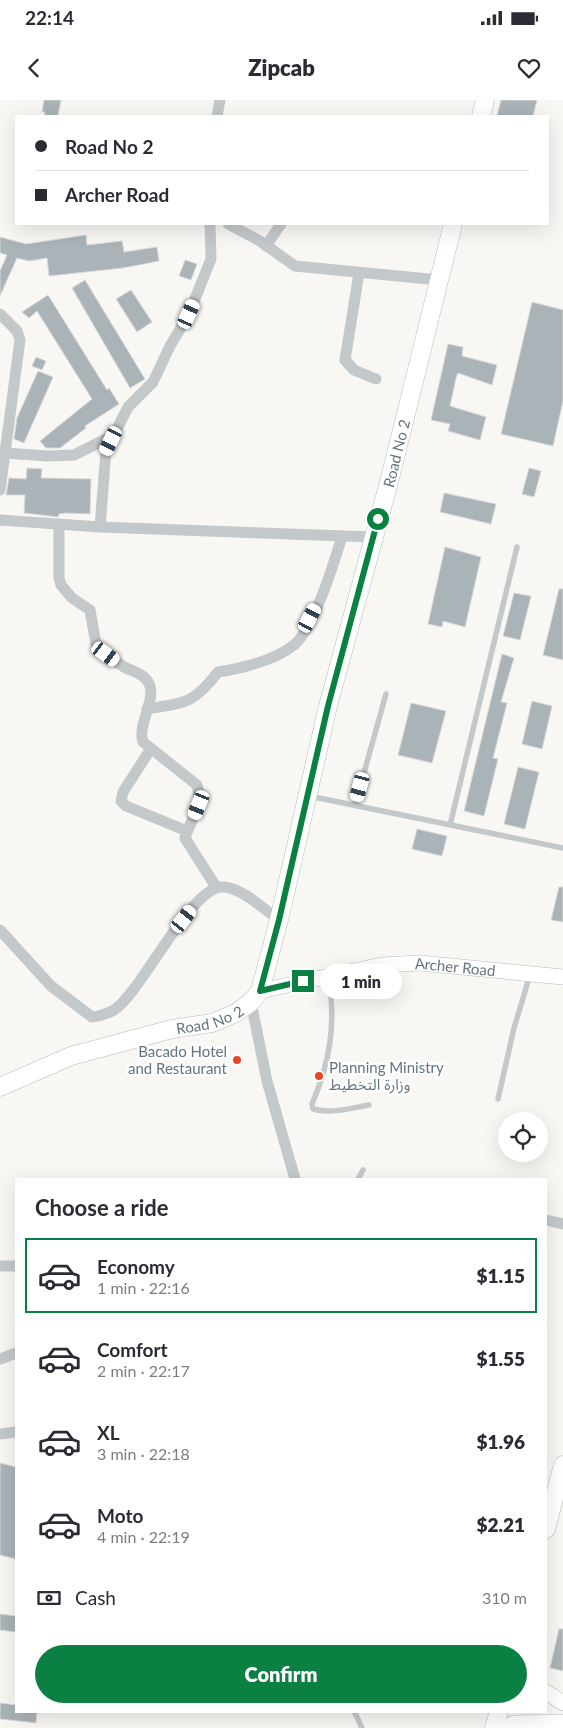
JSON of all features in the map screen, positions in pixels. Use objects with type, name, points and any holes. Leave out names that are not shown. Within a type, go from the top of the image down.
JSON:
[{"type":"main road","points":[[480,115],[485,100]]},
{"type":"main road","name":"Road No 2","points":[[0,1087],[71,1056],[172,1029],[212,1023],[236,1013],[255,996],[279,920],[328,706],[453,225]]},
{"type":"main road","name":"Archer Road","points":[[255,996],[329,976],[382,966],[420,964],[563,976]]},
{"type":"main road","points":[[547,1525],[563,1464]]},
{"type":"main road","points":[[547,1693],[563,1703]]},
{"type":"main road","points":[[494,1728],[498,1713]]},
{"type":"main road","points":[[502,1728],[515,1723],[563,1722]]},
{"type":"street","points":[[217,115],[220,100]]},
{"type":"street","points":[[100,527],[105,458],[128,408],[153,382],[189,314],[211,259],[210,225]]},
{"type":"street","points":[[230,225],[266,246],[294,266],[439,280]]},
{"type":"street","points":[[266,246],[280,225]]},
{"type":"street","points":[[359,273],[345,360],[354,370],[376,379]]},
{"type":"street","points":[[0,314],[17,331],[20,340],[0,490]]},
{"type":"street","points":[[5,453],[48,456],[74,455],[114,435]]},
{"type":"street","points":[[0,520],[100,527],[373,538]]},
{"type":"street","points":[[60,524],[59,578],[61,585],[72,598],[90,610],[96,644],[122,665],[145,677],[151,693],[140,735],[150,750],[197,785],[200,796],[199,805],[185,838],[216,887]]},
{"type":"street","points":[[147,709],[189,702],[206,688],[218,672],[242,668],[275,655],[294,644],[317,607],[332,569],[342,536]]},
{"type":"street","points":[[150,750],[123,792],[120,801],[126,806],[187,831]]},
{"type":"street","points":[[0,930],[51,986],[92,1017],[115,1010],[131,994],[195,904],[216,887],[233,890],[279,920]]},
{"type":"street","points":[[255,996],[267,1081],[295,1178]]},
{"type":"street","points":[[547,1220],[563,1224]]},
{"type":"street","points":[[0,1266],[15,1266]]},
{"type":"street","points":[[0,1359],[15,1353]]},
{"type":"street","points":[[0,1434],[15,1432]]},
{"type":"lane","points":[[450,825],[517,547]]},
{"type":"lane","points":[[355,806],[386,694]]},
{"type":"lane","points":[[307,796],[563,848]]},
{"type":"lane","points":[[498,1099],[514,1028],[530,974]]},
{"type":"lane","points":[[329,976],[333,1019],[327,1061],[312,1104],[313,1109],[337,1111],[369,1104]]},
{"type":"lane","points":[[359,1178],[363,1170]]},
{"type":"lane","points":[[355,1713],[362,1728]]},
{"type":"building","points":[[44,100],[61,100],[58,115],[44,115],[45,112],[42,112]]},
{"type":"building","points":[[501,100],[537,100],[533,115],[497,115]]},
{"type":"building","points":[[86,235],[87,245],[122,241],[124,252],[157,247],[159,261],[123,268],[49,276],[47,258],[29,261],[17,258],[0,296],[0,271],[7,255],[0,253],[0,237],[26,244]]},
{"type":"building","points":[[185,260],[197,264],[191,280],[179,276]]},
{"type":"building","points":[[85,280],[145,379],[130,388],[72,288]]},
{"type":"building","points":[[131,290],[152,322],[137,332],[116,299]]},
{"type":"building","points":[[48,295],[107,390],[109,388],[119,404],[85,426],[86,428],[60,448],[46,448],[40,441],[92,399],[37,311],[29,318],[22,312]]},
{"type":"building","points":[[532,302],[563,310],[563,401],[553,446],[501,434]]},
{"type":"building","points":[[448,344],[463,347],[462,356],[497,365],[492,385],[458,373],[456,378],[450,406],[486,417],[480,440],[448,431],[450,424],[431,420]]},
{"type":"building","points":[[36,357],[46,361],[42,370],[32,366]]},
{"type":"building","points":[[38,371],[53,377],[24,443],[14,439],[17,418]]},
{"type":"building","points":[[27,468],[42,469],[41,478],[91,479],[90,514],[66,513],[59,514],[58,517],[24,513],[25,495],[6,495],[9,478],[26,479]]},
{"type":"building","points":[[529,468],[541,471],[534,497],[522,494]]},
{"type":"building","points":[[444,493],[496,504],[491,524],[440,512]]},
{"type":"building","points":[[445,547],[481,557],[465,627],[443,621],[442,627],[428,624]]},
{"type":"building","points":[[559,589],[563,589],[563,660],[543,655]]},
{"type":"building","points":[[514,593],[531,596],[520,640],[503,636]]},
{"type":"building","points":[[502,654],[514,658],[501,702],[507,703],[493,758],[498,759],[484,816],[464,811]]},
{"type":"building","points":[[532,701],[552,706],[542,749],[522,744]]},
{"type":"building","points":[[411,703],[446,711],[432,763],[398,755]]},
{"type":"building","points":[[518,767],[539,772],[525,829],[504,824]]},
{"type":"building","points":[[417,829],[447,836],[442,856],[412,849]]},
{"type":"building","points":[[559,887],[563,887],[563,922],[551,920]]},
{"type":"building","points":[[0,1463],[15,1467],[15,1559],[0,1555]]},
{"type":"building","points":[[0,1614],[15,1616],[15,1632],[0,1630]]},
{"type":"building","points":[[559,1629],[563,1629],[563,1671],[550,1668]]},
{"type":"building","points":[[0,1703],[15,1705],[15,1713],[37,1713],[36,1723],[0,1719]]},
{"type":"place","name":"Bacado Hotel and Restaurant","points":[[237,1060]]},
{"type":"place","name":"Planning Ministry وزارة التخطيط","points":[[319,1076]]},
{"type":"route","points":[[303,981],[260,991],[279,920],[328,706],[378,519]]}]
